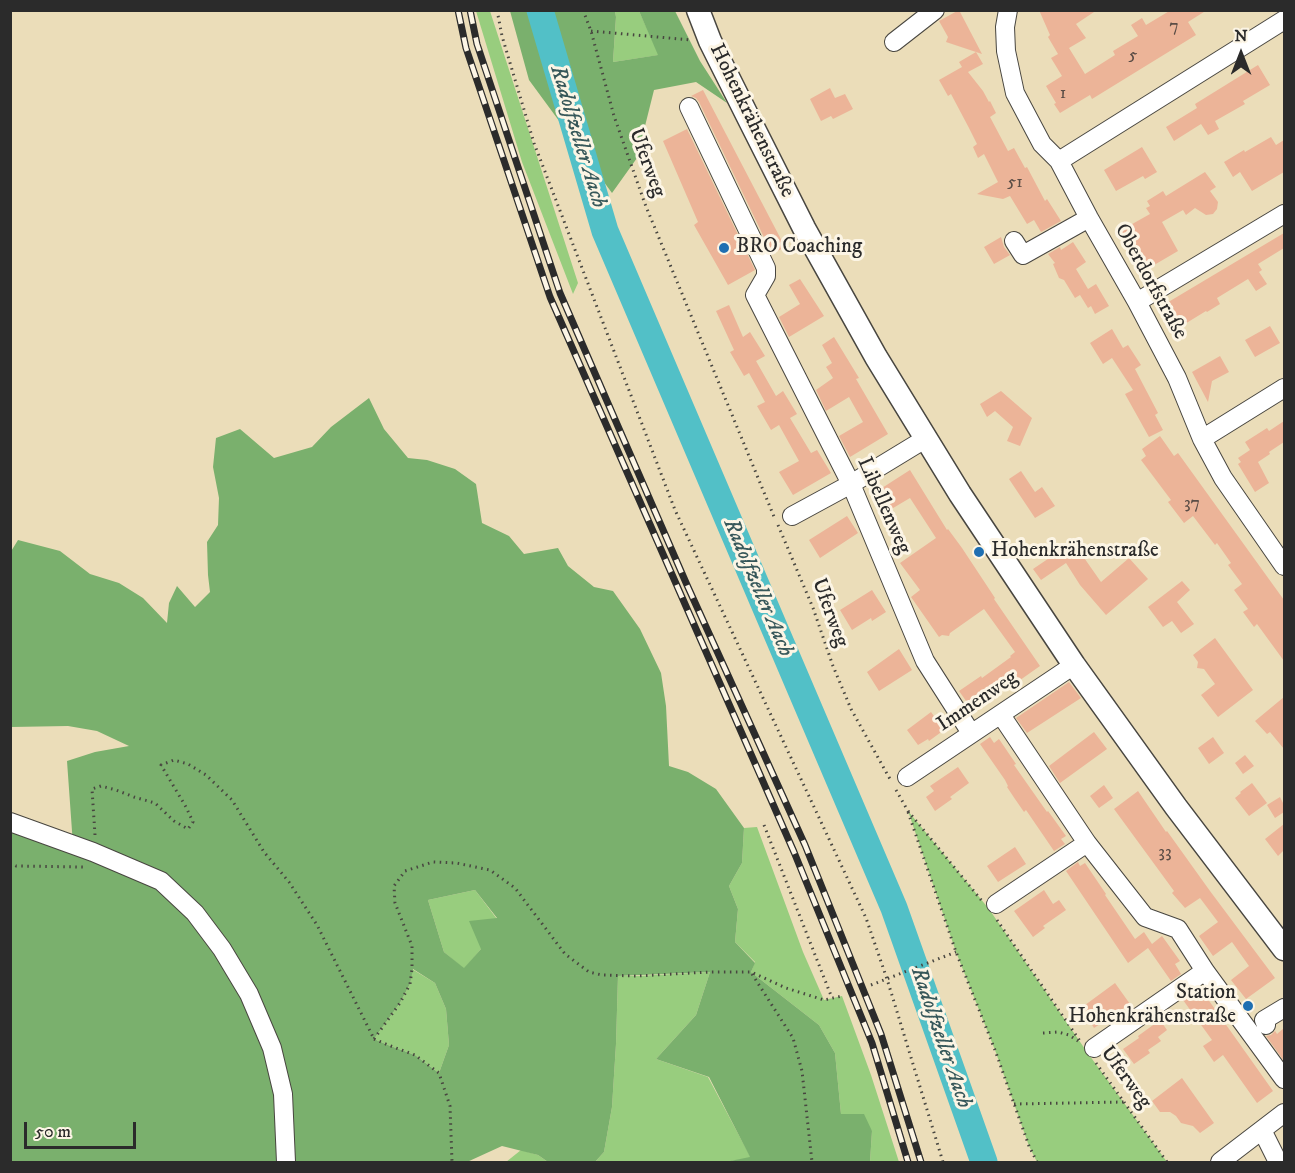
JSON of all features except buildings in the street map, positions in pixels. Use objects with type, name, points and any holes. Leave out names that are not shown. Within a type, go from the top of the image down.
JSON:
[{"type":"main road","name":"Hohenkrähenstraße","points":[[698,10],[711,41],[804,228],[876,357],[960,494],[1074,665],[1176,807],[1284,949]]},
{"type":"street","points":[[687,10],[694,29],[711,41]]},
{"type":"street","points":[[894,42],[935,10]]},
{"type":"street","name":"Oberdorfstraße","points":[[1008,10],[1005,27],[1006,51],[1015,93],[1042,144],[1059,160],[1137,302],[1177,378],[1202,439],[1223,478],[1284,566]]},
{"type":"street","points":[[1059,160],[1284,20]]},
{"type":"street","name":"Libellenweg","points":[[688,107],[766,268],[766,276],[754,295],[851,484],[925,661],[970,733]]},
{"type":"street","points":[[1137,302],[1284,214]]},
{"type":"street","points":[[1014,241],[1023,255],[1089,218]]},
{"type":"street","points":[[1202,439],[1284,388]]},
{"type":"street","points":[[792,516],[926,439]]},
{"type":"street","name":"Immenweg","points":[[907,777],[1074,665]]},
{"type":"street","points":[[1001,715],[1087,843],[1145,917],[1178,929],[1205,971],[1284,1079]]},
{"type":"street","points":[[10,822],[89,860],[160,881],[195,913],[222,950],[249,994],[272,1048],[283,1094],[286,1162]]},
{"type":"street","points":[[991,907],[1087,843]]},
{"type":"street","points":[[1090,1050],[1205,971]]},
{"type":"street","points":[[1266,1025],[1264,1020],[1284,1008]]},
{"type":"street","points":[[1220,1162],[1284,1113]]},
{"type":"street","points":[[1262,1130],[1278,1162]]},
{"type":"path","points":[[497,10],[502,36],[534,143],[675,510],[866,918],[943,1162]]},
{"type":"path","name":"Uferweg","points":[[583,10],[614,116],[645,204],[813,608],[847,698],[908,811],[991,907],[1167,1162]]},
{"type":"path","points":[[591,31],[711,41]]},
{"type":"path","points":[[10,862],[16,866],[89,860],[96,840],[92,789],[101,786],[155,803],[166,815],[188,829],[193,822],[161,765],[174,760],[188,764],[206,775],[232,800],[264,852],[289,882],[317,925],[374,1039],[415,1055],[439,1073],[450,1106],[452,1162]]},
{"type":"path","points":[[908,811],[956,952],[1037,1162]]},
{"type":"path","points":[[764,825],[832,998]]},
{"type":"path","points":[[374,1039],[400,1003],[410,984],[412,969],[412,946],[395,903],[394,886],[405,871],[433,862],[456,863],[490,870],[515,888],[565,954],[589,972],[602,975],[636,976],[750,972],[786,988],[824,1000],[842,996]]},
{"type":"path","points":[[871,985],[956,952]]},
{"type":"path","points":[[750,972],[793,1038],[802,1071],[812,1162]]},
{"type":"path","points":[[1043,1033],[1058,1032],[1069,1035],[1090,1050]]},
{"type":"path","points":[[1014,1104],[1124,1101]]},
{"type":"green space","points":[[476,11],[490,11],[578,283],[573,294],[522,162]]},
{"type":"green space","points":[[510,11],[615,11],[613,62],[658,55],[639,11],[675,11],[700,61],[727,103],[696,82],[654,90],[637,158],[612,193],[529,80]]},
{"type":"green space","points":[[615,11],[639,11],[659,55],[613,62]]},
{"type":"green space","points":[[369,398],[384,429],[408,458],[427,460],[455,469],[476,484],[482,523],[509,536],[524,554],[558,548],[568,566],[594,587],[613,591],[640,629],[661,673],[666,706],[669,766],[688,772],[716,789],[744,828],[742,863],[729,886],[738,909],[735,942],[755,963],[751,972],[819,1025],[835,1053],[841,1114],[864,1114],[872,1131],[870,1162],[725,1162],[750,1157],[709,1077],[656,1059],[696,1015],[710,972],[618,976],[612,1107],[604,1152],[595,1162],[548,1162],[538,1155],[502,1146],[467,1162],[11,1162],[11,822],[73,845],[67,761],[95,752],[129,746],[97,731],[68,726],[11,727],[10,553],[18,540],[60,551],[90,574],[119,583],[143,598],[167,623],[169,603],[177,586],[195,607],[210,592],[207,542],[218,525],[219,498],[213,467],[216,438],[240,429],[274,458],[312,447],[331,427]],"holes":[[[475,890],[497,918],[469,921],[481,949],[464,968],[444,952],[428,900]],[[413,969],[435,983],[446,1009],[449,1045],[439,1073],[415,1055],[374,1039],[400,1003],[410,984]]]},
{"type":"green space","points":[[908,811],[989,909],[1087,1052],[1167,1162],[1037,1162],[956,952]]},
{"type":"green space","points":[[757,827],[803,952],[824,1000],[842,996],[899,1162],[870,1162],[872,1131],[841,1114],[835,1053],[819,1025],[751,972],[755,962],[735,942],[738,909],[729,886],[742,863],[744,828]]},
{"type":"green space","points":[[475,890],[497,919],[481,949],[464,969],[444,952],[428,900]]},
{"type":"green space","points":[[412,969],[435,983],[446,1009],[449,1045],[439,1073],[415,1055],[374,1039],[400,1003],[410,984]]},
{"type":"green space","points":[[710,972],[696,1015],[656,1059],[708,1077],[751,1158],[725,1162],[595,1162],[604,1152],[612,1107],[618,976]]},
{"type":"green space","points":[[521,1150],[538,1155],[548,1162],[506,1162]]},
{"type":"waterway","name":"Radolfzeller Aach","points":[[540,10],[605,231],[894,908],[984,1162]]},
{"type":"railway","points":[[458,10],[466,48],[550,297],[794,852],[872,1043],[908,1162]]},
{"type":"railway","points":[[470,10],[477,44],[560,293],[687,585],[805,845],[881,1034],[921,1162]]},
{"type":"place","name":"BRO Coaching","points":[[724,248]]},
{"type":"place","name":"Hohenkrähenstraße","points":[[979,552]]},
{"type":"place","name":"Station Hohenkrähenstraße","points":[[1248,1006]]}]
